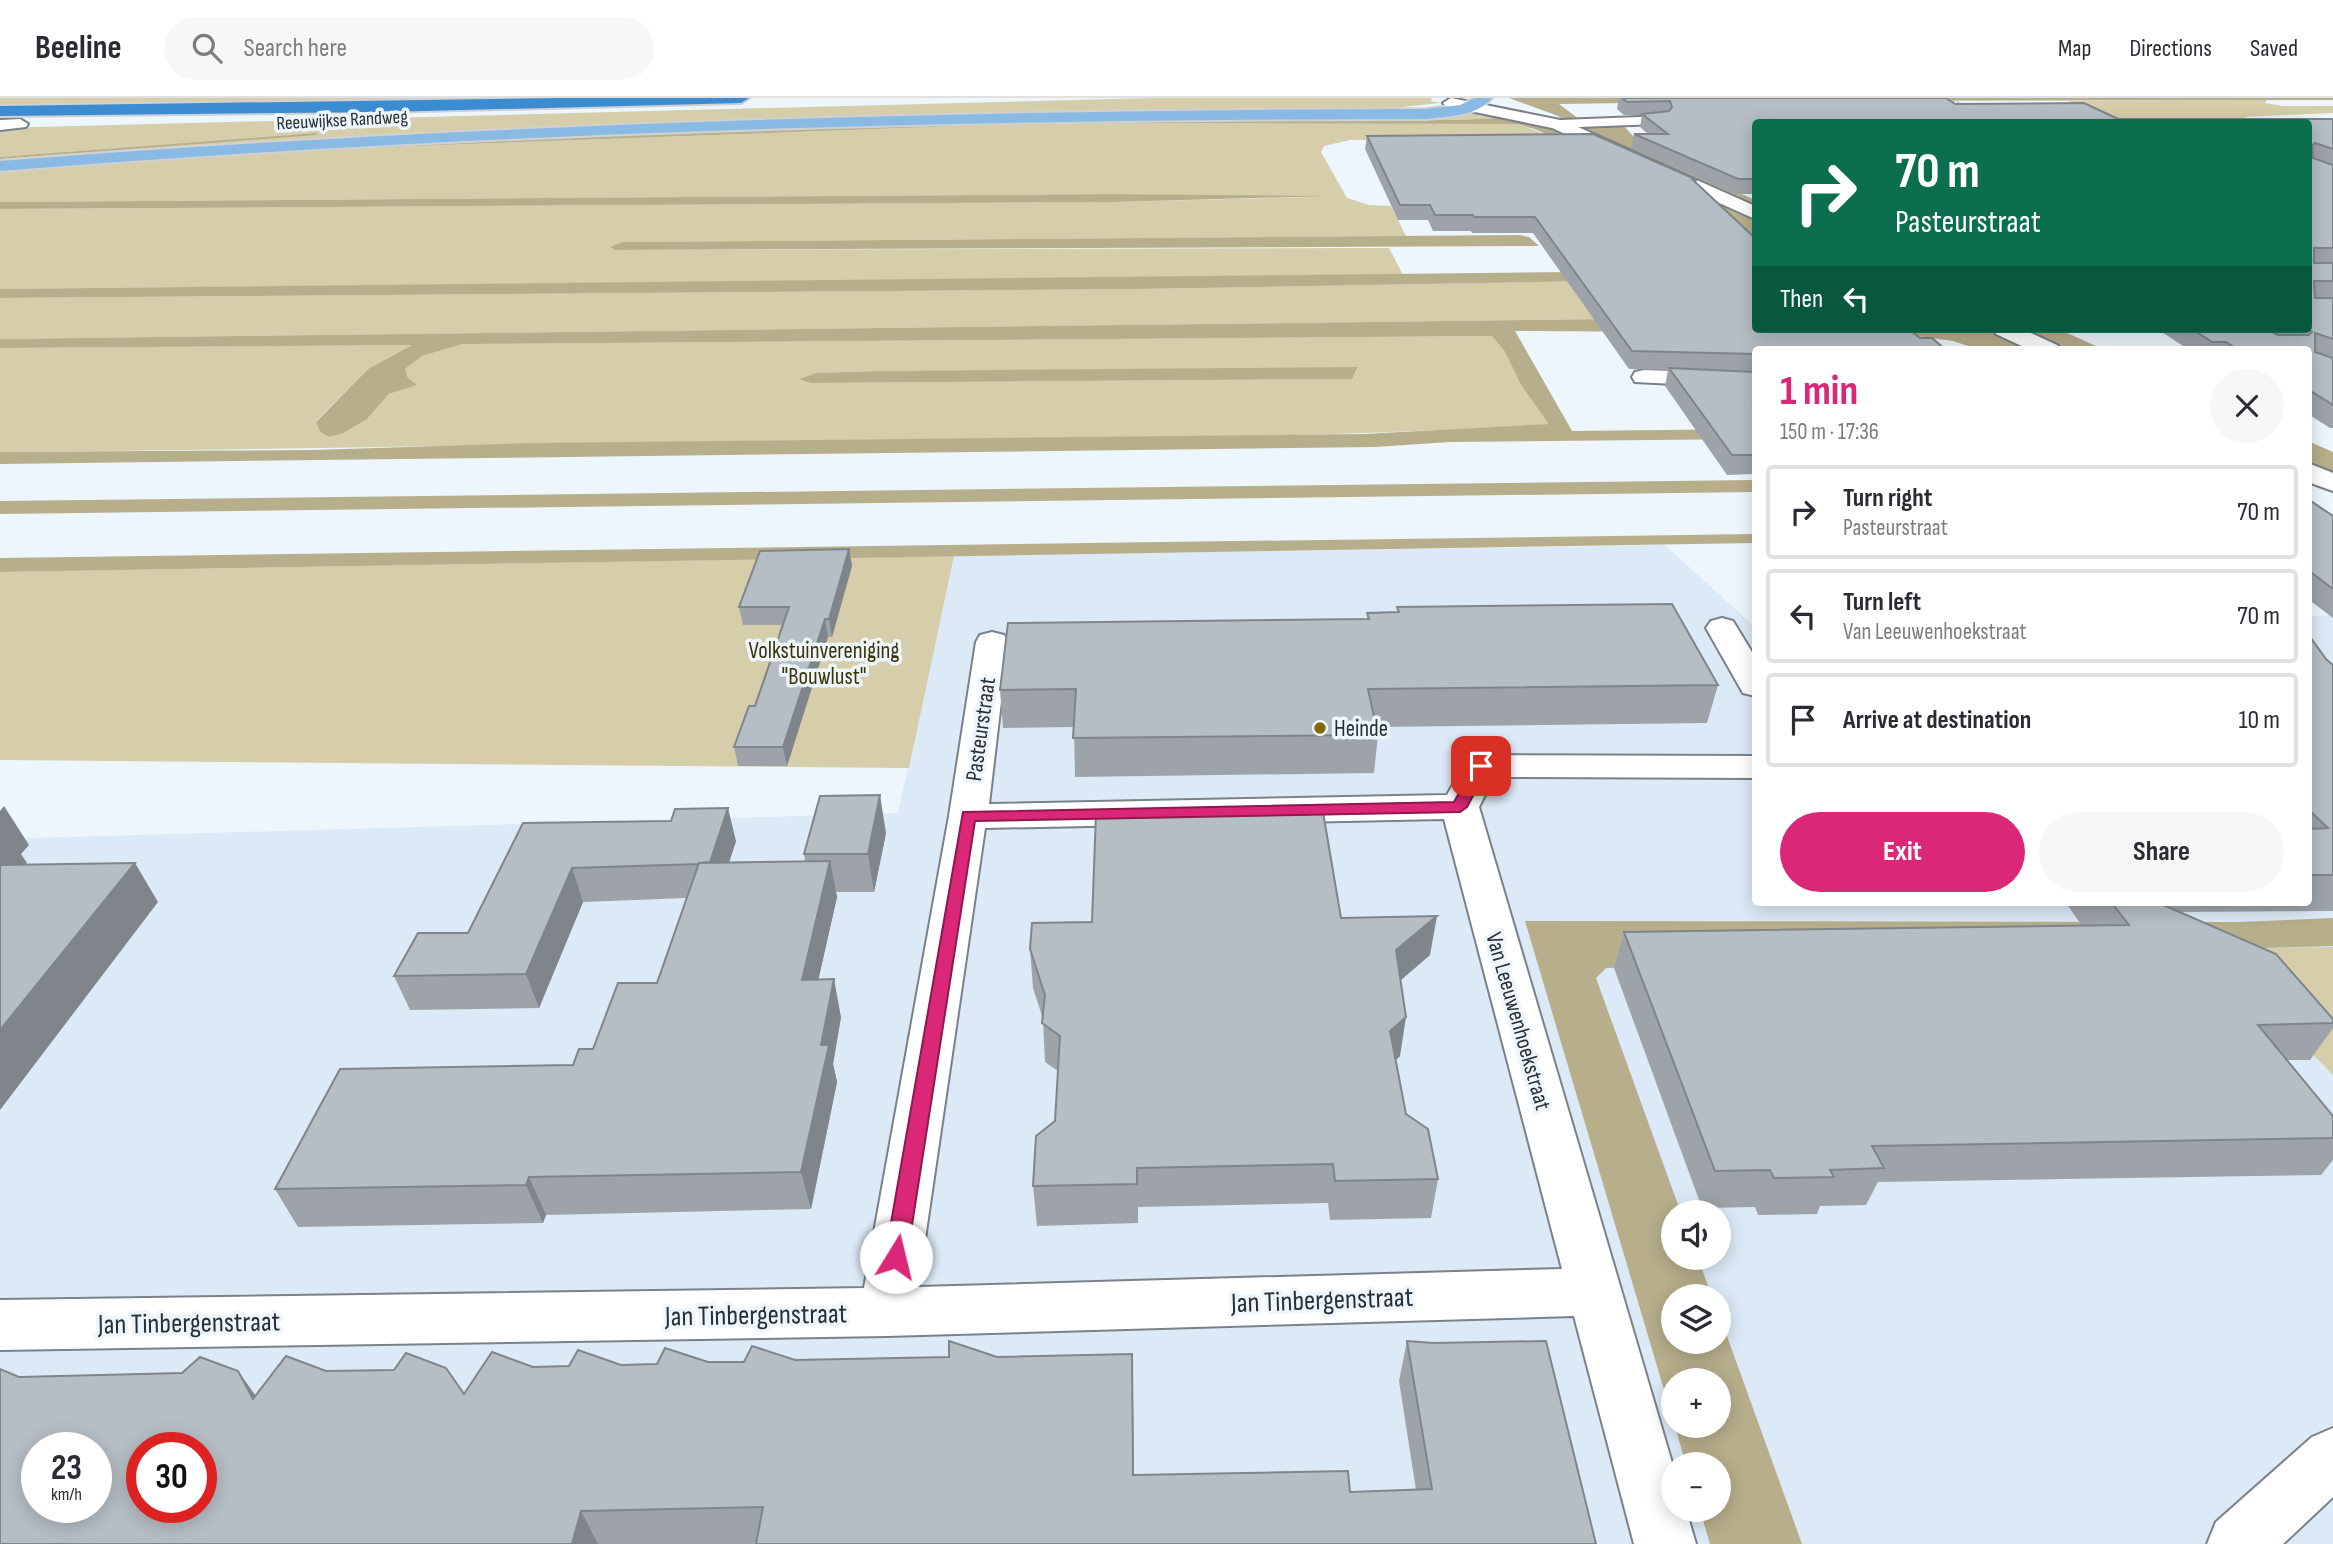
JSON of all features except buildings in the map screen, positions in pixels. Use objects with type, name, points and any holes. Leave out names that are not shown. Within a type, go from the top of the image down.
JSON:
[{"type":"highway","points":[[0,111],[443,106],[741,98]]},
{"type":"highway","points":[[20,124],[443,106]]},
{"type":"main road","name":"Reeuwijkse Randweg","points":[[0,166],[257,145],[432,135],[994,117],[1441,113],[1467,101]]},
{"type":"street","points":[[1467,101],[1560,123],[1752,212]]},
{"type":"street","points":[[1505,102],[1541,115],[1535,118]]},
{"type":"street","points":[[1560,123],[1659,119]]},
{"type":"street","points":[[0,125],[20,124]]},
{"type":"street","points":[[2013,333],[2040,346]]},
{"type":"street","points":[[1644,377],[1752,381]]},
{"type":"street","points":[[2312,473],[2333,483]]},
{"type":"street","points":[[1722,628],[1752,681]]},
{"type":"street","name":"Pasteurstraat","points":[[887,1312],[968,816],[992,642]]},
{"type":"street","points":[[1460,807],[1481,766],[1752,767]]},
{"type":"street","name":"Pasteurstraat","points":[[968,816],[1460,807]]},
{"type":"street","name":"Van Leeuwenhoekstraat","points":[[1460,807],[1665,1544]]},
{"type":"street","name":"Jan Tinbergenstraat","points":[[0,1325],[887,1312],[1595,1292]]},
{"type":"street","points":[[2238,1544],[2333,1457]]},
{"type":"path","points":[[1949,98],[1965,106]]},
{"type":"shaded area","points":[[1509,98],[2333,98],[1559,104],[1583,122],[1622,124],[1635,138],[1633,144],[1752,199],[1752,206],[1553,114]]},
{"type":"shaded area","points":[[1513,117],[1541,122],[1752,220],[1752,240],[1668,189],[1518,124],[1038,123],[281,151],[500,139],[1038,121],[1459,120]]},
{"type":"shaded area","points":[[318,133],[316,135],[0,159],[0,157]]},
{"type":"shaded area","points":[[1110,194],[1328,196],[1115,202],[0,209],[0,202]]},
{"type":"shaded area","points":[[1529,237],[1539,246],[615,250],[610,247],[622,242]]},
{"type":"shaded area","points":[[1752,270],[1651,280],[1140,289],[0,298],[0,289]]},
{"type":"shaded area","points":[[1684,318],[1752,329],[1752,332],[1515,331],[1572,431],[1752,429],[1752,439],[1450,442],[1375,447],[0,464],[0,452],[313,450],[534,443],[1364,434],[1549,424],[1521,385],[1505,352],[1492,336],[463,344],[422,356],[405,369],[408,378],[417,385],[389,394],[367,419],[343,433],[329,437],[320,432],[316,422],[368,369],[412,345],[0,348],[0,339]]},
{"type":"shaded area","points":[[1894,333],[1997,333],[2025,346],[1968,346],[1953,341]]},
{"type":"shaded area","points":[[2028,333],[2067,333],[2096,346],[2055,346]]},
{"type":"shaded area","points":[[1358,367],[1352,379],[811,383],[799,379],[816,373],[877,371]]},
{"type":"shaded area","points":[[2312,443],[2333,452],[2333,474],[2312,465]]},
{"type":"shaded area","points":[[1752,480],[1752,492],[0,514],[0,501]]},
{"type":"shaded area","points":[[1752,534],[1752,543],[0,572],[0,558]]},
{"type":"shaded area","points":[[1665,545],[1752,624],[1752,906],[2312,906],[2312,616],[2333,615],[2333,1544],[0,1544],[0,839],[898,813],[954,556]]},
{"type":"shaded area","points":[[2333,918],[2333,946],[1606,968],[1596,978],[1676,1200],[1661,1200],[1661,1270],[1702,1270],[1707,1284],[1661,1284],[1661,1354],[1731,1354],[1731,1347],[1802,1544],[1710,1544],[1704,1522],[1731,1522],[1731,1452],[1682,1452],[1678,1438],[1731,1438],[1731,1368],[1661,1368],[1661,1380],[1525,921],[2237,922]]},
{"type":"green space","points":[[0,98],[546,98],[0,105]]},
{"type":"green space","points":[[1151,98],[1432,98],[1431,101],[1441,103],[1374,110],[1046,113],[385,135],[195,146],[0,163],[0,159],[317,134],[0,157],[0,128]]},
{"type":"green space","points":[[2267,100],[2265,103],[2283,106],[2333,106],[2333,113],[2244,117],[2250,119],[2114,119],[2068,101]]},
{"type":"green space","points":[[1469,111],[1513,117],[1459,120],[1038,121],[500,139],[281,151],[1038,123],[1518,124],[1560,140],[1350,140],[1324,146],[1321,152],[1347,198],[1369,205],[1391,206],[1406,236],[622,242],[610,247],[615,250],[1389,248],[1403,275],[0,289],[0,209],[1115,202],[1313,197],[1110,194],[0,202],[0,169],[264,147],[839,124]]},
{"type":"green space","points":[[1651,280],[1684,318],[0,339],[0,298],[1140,289]]},
{"type":"green space","points":[[1492,336],[1505,352],[1521,385],[1550,424],[1369,433],[1188,437],[0,452],[0,348],[412,345],[368,369],[316,421],[320,432],[329,437],[367,419],[389,394],[416,385],[408,378],[405,369],[422,356],[463,344]],"holes":[[[1358,368],[1352,379],[811,383],[801,379],[816,373],[877,371]]]},
{"type":"green space","name":"Volkstuinvereniging \"Bouwlust\"","points":[[954,556],[909,768],[0,760],[0,572]]},
{"type":"green space","points":[[2333,947],[2333,1075],[2210,949]]},
{"type":"place","name":"Heinde","points":[[1320,728]]},
{"type":"route","points":[[896,1257],[968,816],[1460,807],[1481,766]]}]
